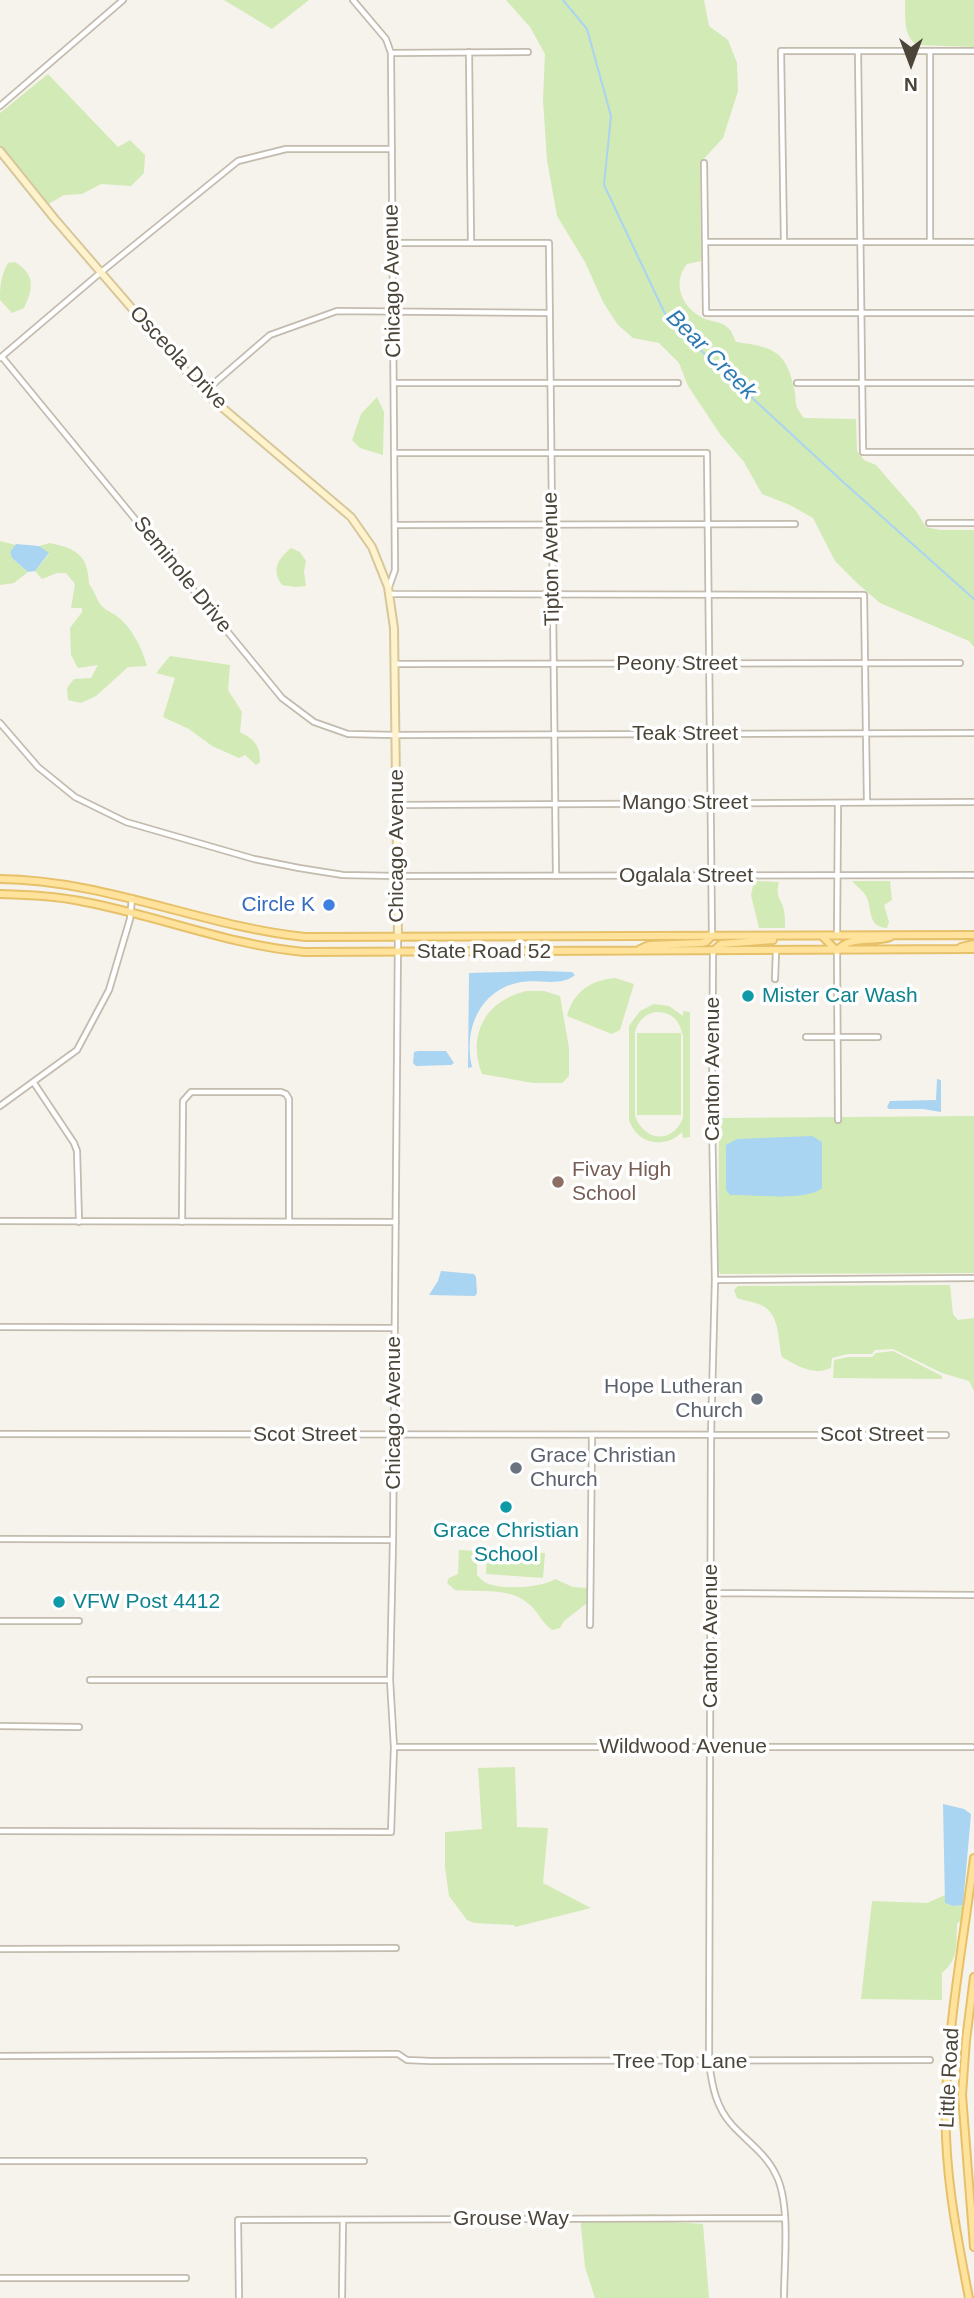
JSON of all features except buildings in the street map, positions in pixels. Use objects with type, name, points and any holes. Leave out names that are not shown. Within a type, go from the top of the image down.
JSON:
[{"type":"main road","name":"State Road 52","points":[[0,879],[74,885],[268,933],[305,937],[974,935]]},
{"type":"main road","name":"State Road 52","points":[[0,894],[39,895],[85,902],[265,948],[304,952],[974,949]]},
{"type":"main road","points":[[822,936],[837,951],[841,945],[883,940],[895,935]]},
{"type":"main road","points":[[638,951],[649,945],[706,942],[712,936]]},
{"type":"main road","points":[[713,951],[721,944],[792,936]]},
{"type":"main road","points":[[952,950],[974,943]]},
{"type":"main road","name":"Little Road","points":[[969,2298],[951,2199],[946,2146],[946,2098],[951,2037],[974,1858]]},
{"type":"main road","name":"Little Road","points":[[974,1977],[962,2095],[974,2248]]},
{"type":"street","points":[[0,106],[123,0]]},
{"type":"street","points":[[353,0],[386,39],[391,52],[528,52]]},
{"type":"street","points":[[784,242],[781,51],[974,51]]},
{"type":"street","points":[[858,51],[863,452],[974,452]]},
{"type":"street","points":[[930,51],[930,242]]},
{"type":"street","name":"Chicago Avenue","points":[[0,1831],[391,1832],[394,1746],[390,1680],[398,937],[395,664],[389,591],[396,570],[391,52]]},
{"type":"street","points":[[393,243],[471,243],[469,52]]},
{"type":"street","points":[[1,358],[238,161],[286,149],[392,149]]},
{"type":"street","name":"Osceola Drive","points":[[0,151],[100,273],[204,392],[351,517],[372,547],[389,591]]},
{"type":"street","points":[[704,163],[706,313],[974,313]]},
{"type":"street","points":[[705,242],[974,242]]},
{"type":"street","name":"Tipton Avenue","points":[[471,243],[549,243],[556,876]]},
{"type":"street","points":[[204,392],[270,335],[337,311],[550,313]]},
{"type":"street","name":"Seminole Drive","points":[[1,358],[282,698],[314,722],[348,734],[396,735]]},
{"type":"street","points":[[394,383],[678,383]]},
{"type":"street","points":[[797,383],[974,383]]},
{"type":"street","points":[[394,453],[707,453],[712,936]]},
{"type":"street","points":[[929,523],[974,523]]},
{"type":"street","points":[[395,525],[795,524]]},
{"type":"street","points":[[389,591],[864,595],[867,802]]},
{"type":"street","name":"Peony Street","points":[[395,664],[960,663]]},
{"type":"street","name":"Ogalala Street","points":[[0,723],[38,767],[75,797],[126,822],[254,859],[343,875],[974,875]]},
{"type":"street","name":"Teak Street","points":[[396,735],[974,733]]},
{"type":"street","name":"Mango Street","points":[[397,805],[974,802]]},
{"type":"street","points":[[837,936],[838,803]]},
{"type":"street","points":[[0,1106],[77,1050],[109,990],[131,914],[132,898]]},
{"type":"street","name":"Canton Avenue","points":[[713,951],[715,1280],[711,1435],[709,2062],[711,2084],[723,2112],[776,2175],[784,2200],[784,2298]]},
{"type":"street","points":[[775,979],[776,951]]},
{"type":"street","points":[[837,951],[838,1120]]},
{"type":"street","points":[[806,1037],[878,1037]]},
{"type":"street","points":[[34,1083],[74,1143],[77,1152],[79,1222]]},
{"type":"street","points":[[182,1222],[183,1101],[187,1095],[191,1092],[281,1092],[286,1094],[289,1100],[289,1222]]},
{"type":"street","points":[[0,1221],[396,1222]]},
{"type":"street","points":[[715,1280],[974,1278]]},
{"type":"street","points":[[0,1327],[395,1328]]},
{"type":"street","name":"Scot Street","points":[[0,1434],[946,1435]]},
{"type":"street","points":[[590,1625],[592,1435]]},
{"type":"street","points":[[0,1539],[393,1540]]},
{"type":"street","points":[[711,1593],[974,1595]]},
{"type":"street","points":[[0,1621],[79,1621]]},
{"type":"street","points":[[90,1680],[390,1680]]},
{"type":"street","points":[[0,1726],[79,1727]]},
{"type":"street","name":"Wildwood Avenue","points":[[394,1746],[972,1747]]},
{"type":"street","points":[[0,1948],[396,1948]]},
{"type":"street","name":"Tree Top Lane","points":[[0,2056],[398,2054],[407,2060],[430,2061],[930,2060]]},
{"type":"street","points":[[0,2161],[364,2161]]},
{"type":"street","name":"Grouse Way","points":[[239,2298],[238,2220],[785,2217]]},
{"type":"street","points":[[342,2298],[343,2220]]},
{"type":"street","points":[[0,2278],[186,2278]]},
{"type":"green space","points":[[224,0],[309,0],[272,29]]},
{"type":"green space","points":[[506,0],[704,0],[709,26],[728,40],[737,63],[738,91],[723,138],[700,163],[701,261],[687,264],[682,271],[681,294],[695,313],[728,328],[736,342],[768,349],[782,358],[791,375],[797,406],[804,418],[856,419],[857,451],[864,460],[876,465],[916,511],[926,527],[940,530],[974,530],[974,647],[969,641],[880,603],[858,584],[835,561],[813,518],[762,494],[744,462],[720,434],[688,386],[679,363],[659,343],[633,338],[618,325],[557,216],[547,160],[543,100],[545,54],[530,27]]},
{"type":"green space","points":[[905,0],[974,0],[974,47],[917,45],[907,31]]},
{"type":"green space","points":[[48,74],[118,147],[130,140],[145,155],[144,173],[131,186],[101,184],[82,194],[64,195],[47,205],[0,146],[0,113]]},
{"type":"green space","points":[[15,262],[26,272],[31,288],[24,308],[12,313],[0,300],[0,290],[8,263]]},
{"type":"green space","points":[[377,397],[384,412],[383,455],[360,448],[352,440],[361,414]]},
{"type":"green space","points":[[0,541],[16,545],[10,552],[12,558],[28,572],[14,583],[0,585]]},
{"type":"green space","points":[[50,543],[74,551],[83,560],[89,584],[100,603],[128,627],[140,646],[147,666],[128,667],[96,696],[81,703],[68,700],[67,688],[74,679],[91,678],[98,665],[78,668],[71,655],[70,628],[82,612],[82,608],[71,608],[75,584],[66,573],[57,573],[42,579],[35,571],[49,554],[39,546]]},
{"type":"green space","points":[[291,548],[300,552],[306,561],[306,586],[282,585],[279,580],[278,565]]},
{"type":"green space","points":[[170,656],[230,665],[228,690],[242,712],[240,732],[256,744],[260,762],[256,765],[245,755],[239,758],[212,746],[189,729],[163,717],[175,678],[156,673]]},
{"type":"green space","points":[[757,881],[779,882],[778,894],[784,910],[785,928],[759,928],[751,895]]},
{"type":"green space","points":[[852,881],[890,881],[892,900],[884,905],[889,922],[887,928],[874,921],[866,895]]},
{"type":"green space","points":[[615,978],[634,984],[620,1030],[612,1034],[567,1016],[574,1000],[584,989],[598,981]]},
{"type":"green space","points":[[526,991],[544,991],[560,996],[569,1048],[569,1076],[562,1083],[533,1083],[482,1074],[477,1046],[483,1022],[490,1011],[500,1003]]},
{"type":"green space","points":[[654,1004],[669,1006],[683,1016],[683,1011],[690,1012],[690,1137],[683,1138],[682,1132],[667,1141],[652,1142],[638,1135],[629,1120],[629,1026],[640,1011]],"holes":[[[655,1012],[666,1013],[674,1018],[680,1025],[683,1036],[683,1118],[678,1127],[665,1136],[651,1135],[635,1116],[635,1032],[640,1022]]]},
{"type":"green space","points":[[637,1033],[681,1033],[681,1115],[637,1115]]},
{"type":"green space","points":[[974,1116],[974,1273],[720,1274],[719,1118]]},
{"type":"green space","points":[[950,1285],[953,1314],[958,1320],[974,1318],[974,1391],[969,1381],[942,1373],[893,1349],[832,1358],[831,1368],[825,1370],[800,1367],[782,1357],[777,1326],[771,1313],[758,1304],[737,1298],[734,1290],[738,1286]]},
{"type":"green space","points":[[893,1351],[942,1376],[942,1379],[833,1378],[834,1360],[872,1357],[876,1353]]},
{"type":"green space","points":[[487,1549],[545,1553],[543,1578],[486,1574]]},
{"type":"green space","points":[[459,1550],[477,1551],[477,1575],[486,1583],[501,1587],[521,1587],[555,1579],[573,1587],[587,1588],[587,1603],[564,1621],[560,1628],[552,1630],[530,1605],[513,1595],[455,1590],[447,1583],[449,1578],[458,1574]]},
{"type":"green space","points":[[515,1767],[517,1827],[548,1828],[543,1883],[591,1908],[515,1927],[474,1923],[467,1920],[449,1896],[445,1867],[445,1832],[482,1829],[478,1768]]},
{"type":"green space","points":[[945,1895],[945,1903],[963,1905],[962,1919],[957,1924],[954,1957],[942,1973],[942,2000],[861,1999],[872,1901],[927,1903]]},
{"type":"green space","points":[[657,2214],[657,2221],[703,2224],[709,2298],[595,2298],[585,2267],[580,2216]]},
{"type":"water","points":[[16,544],[39,546],[49,553],[35,571],[28,572],[12,558],[10,552]]},
{"type":"water","points":[[572,972],[575,975],[556,982],[521,982],[495,993],[485,1002],[473,1025],[470,1039],[472,1067],[468,1068],[469,973]]},
{"type":"water","points":[[446,1051],[454,1063],[416,1066],[413,1063],[414,1052]]},
{"type":"water","points":[[937,1079],[941,1080],[941,1112],[887,1107],[890,1101],[936,1100]]},
{"type":"water","points":[[812,1136],[822,1142],[822,1188],[806,1195],[782,1196],[730,1195],[726,1190],[726,1145],[737,1139]]},
{"type":"water","points":[[441,1271],[474,1274],[477,1293],[475,1296],[429,1295]]},
{"type":"water","points":[[943,1804],[964,1809],[971,1814],[963,1905],[945,1903]]},
{"type":"waterway","name":"Bear Creek","points":[[563,0],[587,29],[611,116],[604,185],[668,320],[974,599]]},
{"type":"place","name":"Circle K","points":[[329,905]]},
{"type":"place","name":"Mister Car Wash","points":[[748,996]]},
{"type":"place","name":"Fivay High School","points":[[558,1182]]},
{"type":"place","name":"Hope Lutheran Church","points":[[757,1399]]},
{"type":"place","name":"Grace Christian Church","points":[[516,1468]]},
{"type":"place","name":"Grace Christian School","points":[[506,1507]]},
{"type":"place","name":"VFW Post 4412","points":[[59,1602]]}]
